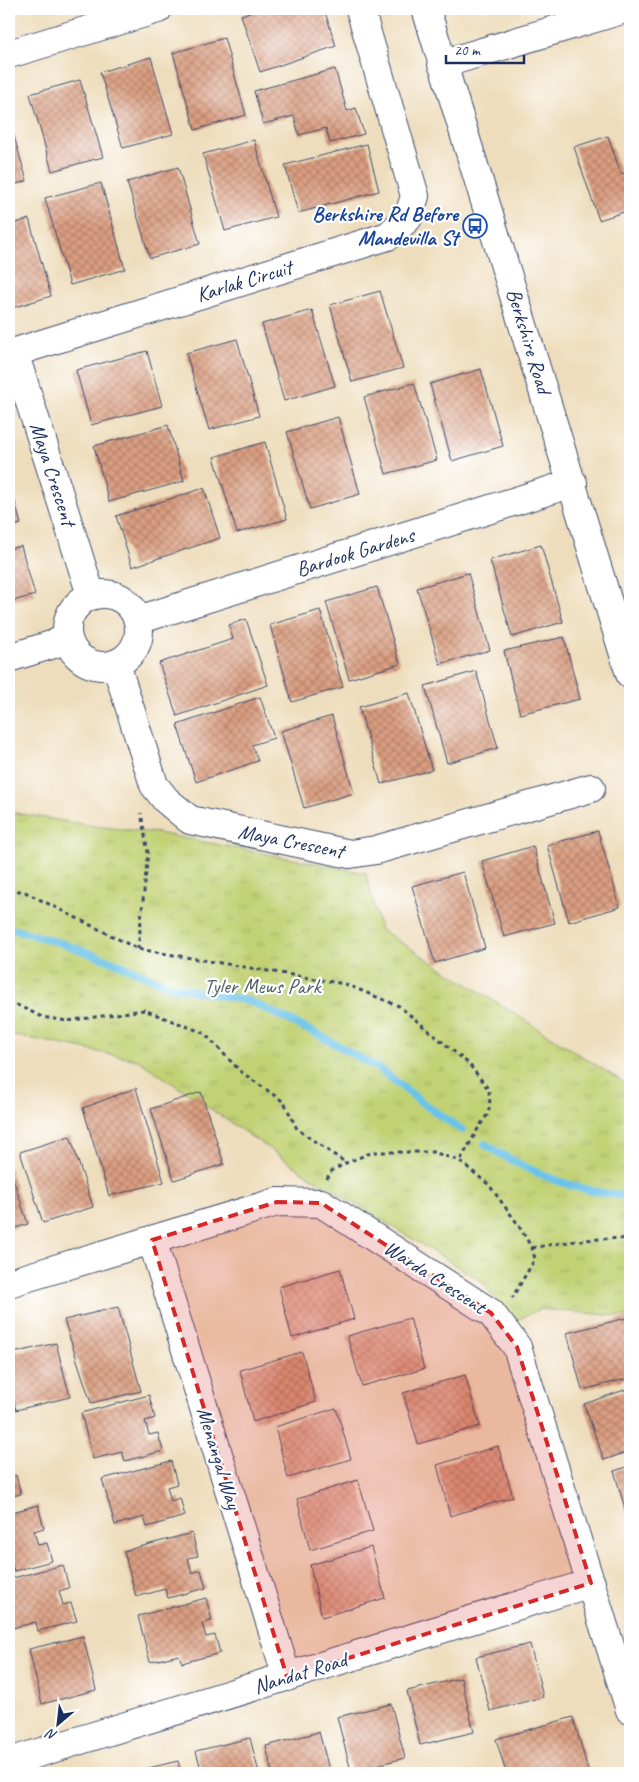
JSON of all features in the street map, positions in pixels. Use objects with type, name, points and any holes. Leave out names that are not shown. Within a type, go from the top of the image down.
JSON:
[{"type":"street","points":[[9,54],[158,9]]},
{"type":"street","name":"Karlak Circuit","points":[[11,353],[388,236],[408,218],[415,196],[360,9]]},
{"type":"street","name":"Berkshire Road","points":[[426,9],[573,483],[630,674]]},
{"type":"street","points":[[442,64],[625,9]]},
{"type":"street","name":"Maya Crescent","points":[[11,353],[91,595]]},
{"type":"street","name":"Bardook Gardens","points":[[138,620],[573,483]]},
{"type":"street","points":[[102,593],[114,595],[125,600],[133,609],[138,620],[140,631],[138,641],[133,651],[116,664],[103,666],[91,664],[80,658],[72,649],[67,637],[66,627],[74,607],[91,595],[102,593]]},
{"type":"street","points":[[9,658],[54,644],[67,637]]},
{"type":"street","name":"Maya Crescent","points":[[116,664],[154,785],[166,800],[190,820],[350,854],[376,850],[591,788]]},
{"type":"street","points":[[9,1283],[277,1202],[321,1204]]},
{"type":"street","name":"Warda Crescent","points":[[321,1204],[491,1313],[517,1347],[630,1710]]},
{"type":"street","name":"Menangal Way","points":[[152,1240],[287,1677]]},
{"type":"street","name":"Nandat Road","points":[[9,1762],[591,1583]]},
{"type":"path","points":[[138,950],[148,853],[137,785],[149,771]]},
{"type":"path","points":[[9,889],[25,892],[138,950],[345,984],[399,1006],[469,1064],[489,1090],[490,1106],[487,1115],[460,1161]]},
{"type":"path","points":[[9,1000],[42,1017],[67,1021],[144,1010],[204,1033],[241,1072],[284,1102],[297,1129],[346,1163]]},
{"type":"path","points":[[321,1204],[330,1172],[373,1152],[433,1152],[460,1161],[489,1185],[517,1223],[532,1248],[535,1259],[498,1322]]},
{"type":"path","points":[[532,1248],[577,1240],[630,1238]]},
{"type":"highlighted area","points":[[277,1202],[321,1203],[491,1313],[517,1347],[591,1583],[287,1677],[152,1240]]},
{"type":"green space","name":"Tyler Mews Park","points":[[9,812],[94,826],[158,833],[366,873],[380,929],[630,1085],[630,1317],[540,1309],[513,1322],[480,1280],[314,1179],[138,1060],[9,1034]]},
{"type":"building","points":[[259,9],[324,9],[336,46],[260,72],[241,15]]},
{"type":"building","points":[[224,38],[246,115],[195,130],[173,53]]},
{"type":"building","points":[[151,57],[173,134],[123,148],[100,72]]},
{"type":"building","points":[[335,69],[347,111],[356,108],[364,134],[330,143],[326,128],[299,135],[294,116],[263,124],[254,91]]},
{"type":"building","points":[[80,80],[103,157],[52,171],[30,94]]},
{"type":"building","points":[[9,119],[27,181],[9,186]]},
{"type":"building","points":[[608,136],[621,174],[630,171],[630,210],[599,220],[574,147]]},
{"type":"building","points":[[254,140],[276,217],[225,231],[203,154]]},
{"type":"building","points":[[367,144],[379,191],[298,213],[285,165]]},
{"type":"building","points":[[178,167],[200,244],[150,258],[127,182]]},
{"type":"building","points":[[101,183],[125,269],[70,285],[45,198]]},
{"type":"building","points":[[29,219],[51,296],[9,309],[9,225]]},
{"type":"building","points":[[380,291],[403,368],[352,382],[330,305]]},
{"type":"building","points":[[312,310],[335,386],[284,401],[262,324]]},
{"type":"building","points":[[237,339],[259,416],[209,430],[186,353]]},
{"type":"building","points":[[147,351],[162,406],[91,425],[76,370]]},
{"type":"building","points":[[481,369],[503,446],[452,461],[430,384]]},
{"type":"building","points":[[414,383],[437,460],[386,474],[364,397]]},
{"type":"building","points":[[338,417],[360,494],[310,509],[287,432]]},
{"type":"building","points":[[168,425],[184,481],[109,502],[94,446]]},
{"type":"building","points":[[265,442],[287,519],[237,533],[214,457]]},
{"type":"building","points":[[9,481],[21,524],[9,527]]},
{"type":"building","points":[[204,488],[220,538],[132,567],[116,516]]},
{"type":"building","points":[[541,545],[563,622],[512,637],[490,560]]},
{"type":"building","points":[[21,546],[35,595],[9,602],[9,549]]},
{"type":"building","points":[[468,573],[490,650],[440,664],[417,588]]},
{"type":"building","points":[[377,587],[400,664],[349,679],[326,602]]},
{"type":"building","points":[[320,610],[343,687],[292,702],[270,625]]},
{"type":"building","points":[[246,619],[268,685],[177,716],[159,663],[233,639],[229,625]]},
{"type":"building","points":[[564,637],[580,699],[520,714],[504,651]]},
{"type":"building","points":[[476,671],[498,748],[447,763],[425,686]]},
{"type":"building","points":[[409,693],[432,770],[381,784],[359,707]]},
{"type":"building","points":[[260,697],[274,738],[252,745],[258,761],[196,782],[177,725]]},
{"type":"building","points":[[332,716],[354,793],[304,808],[281,731]]},
{"type":"building","points":[[598,831],[620,907],[569,922],[547,845]]},
{"type":"building","points":[[533,846],[555,923],[504,937],[482,861]]},
{"type":"building","points":[[463,872],[485,948],[435,963],[412,886]]},
{"type":"building","points":[[136,1088],[164,1182],[109,1196],[83,1108]]},
{"type":"building","points":[[201,1092],[224,1164],[174,1180],[151,1109]]},
{"type":"building","points":[[70,1136],[93,1207],[43,1223],[20,1152]]},
{"type":"building","points":[[9,1167],[28,1224],[9,1230]]},
{"type":"building","points":[[340,1269],[354,1319],[292,1338],[279,1287]]},
{"type":"building","points":[[118,1307],[141,1391],[91,1403],[64,1320]]},
{"type":"building","points":[[630,1317],[630,1378],[582,1390],[567,1333]]},
{"type":"building","points":[[410,1318],[424,1369],[362,1386],[347,1336]]},
{"type":"building","points":[[56,1343],[70,1397],[16,1410],[9,1381],[9,1354]]},
{"type":"building","points":[[302,1352],[316,1402],[253,1422],[240,1370]]},
{"type":"building","points":[[465,1375],[480,1426],[418,1444],[403,1393]]},
{"type":"building","points":[[630,1388],[630,1451],[604,1460],[584,1404]]},
{"type":"building","points":[[149,1395],[155,1418],[145,1421],[149,1435],[158,1433],[163,1451],[125,1461],[122,1452],[93,1459],[81,1413]]},
{"type":"building","points":[[336,1408],[351,1459],[288,1478],[275,1427]]},
{"type":"building","points":[[498,1446],[513,1497],[450,1516],[437,1465]]},
{"type":"building","points":[[171,1461],[177,1484],[167,1487],[171,1501],[180,1498],[185,1516],[147,1527],[144,1517],[115,1525],[102,1479]]},
{"type":"building","points":[[630,1466],[630,1525],[614,1471]]},
{"type":"building","points":[[16,1475],[21,1494],[9,1497],[9,1477]]},
{"type":"building","points":[[358,1480],[373,1531],[310,1550],[297,1499]]},
{"type":"building","points":[[38,1505],[44,1528],[34,1531],[38,1545],[47,1543],[52,1561],[14,1571],[11,1562],[9,1563],[9,1513]]},
{"type":"building","points":[[192,1533],[198,1556],[188,1558],[192,1573],[201,1570],[206,1588],[168,1598],[165,1589],[136,1597],[124,1551]]},
{"type":"building","points":[[371,1547],[385,1598],[322,1617],[310,1565]]},
{"type":"building","points":[[63,1565],[69,1588],[59,1591],[63,1605],[71,1603],[77,1621],[38,1631],[36,1622],[9,1629],[9,1579]]},
{"type":"building","points":[[206,1598],[212,1621],[202,1623],[206,1637],[215,1635],[220,1653],[182,1663],[179,1655],[150,1662],[138,1616]]},
{"type":"building","points":[[83,1636],[96,1690],[42,1704],[29,1649]]},
{"type":"building","points":[[530,1644],[543,1697],[490,1711],[476,1657]]},
{"type":"building","points":[[461,1678],[474,1732],[420,1745],[407,1691]]},
{"type":"building","points":[[391,1704],[405,1758],[351,1771],[337,1717]]},
{"type":"building","points":[[573,1717],[589,1773],[506,1773],[496,1739]]},
{"type":"building","points":[[319,1732],[330,1773],[272,1773],[266,1746]]},
{"type":"building","points":[[250,1738],[259,1773],[202,1773],[196,1751]]},
{"type":"building","points":[[178,1761],[181,1773],[128,1773]]},
{"type":"waterway","points":[[9,928],[61,943],[119,964],[170,986],[249,1001],[319,1035],[381,1070],[424,1104],[462,1130]]},
{"type":"waterway","points":[[485,1144],[518,1164],[554,1180],[592,1191],[630,1196]]},
{"type":"place","name":"Berkshire Rd Before Mandevilla St","points":[[475,226]]}]
